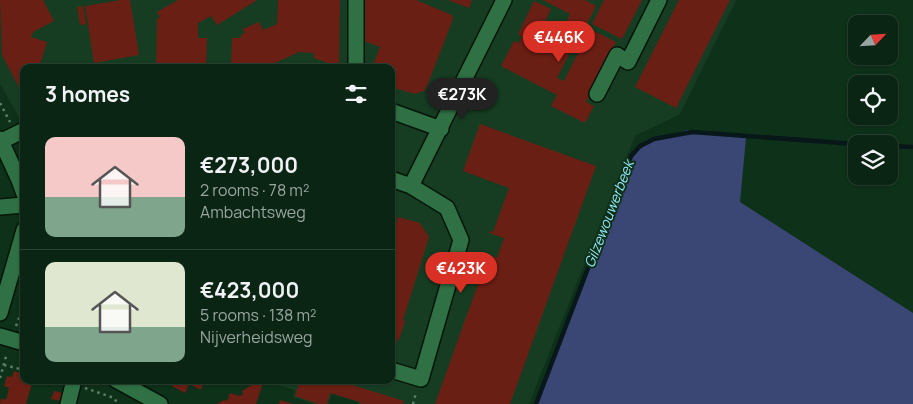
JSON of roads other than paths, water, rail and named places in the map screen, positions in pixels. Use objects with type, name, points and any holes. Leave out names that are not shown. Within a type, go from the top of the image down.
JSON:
[{"type":"street","points":[[356,0],[356,64]]},
{"type":"street","points":[[411,186],[504,0]]},
{"type":"street","points":[[597,94],[617,55],[628,62],[660,0]]},
{"type":"street","points":[[395,112],[441,129]]},
{"type":"street","points":[[20,132],[0,141],[20,180]]},
{"type":"street","points":[[395,180],[411,186],[447,208],[461,240],[421,379],[395,371]]},
{"type":"street","points":[[0,207],[20,205]]},
{"type":"street","points":[[0,313],[20,244]]},
{"type":"street","points":[[0,336],[20,342]]},
{"type":"street","points":[[68,404],[73,384]]},
{"type":"street","points":[[123,384],[160,404]]},
{"type":"waterway","name":"Gilzewouwerbeek","points":[[536,404],[631,156],[640,146],[654,139],[692,132],[848,143]]},
{"type":"waterway","name":"Gilzewouwerbeek","points":[[898,146],[913,147]]}]
